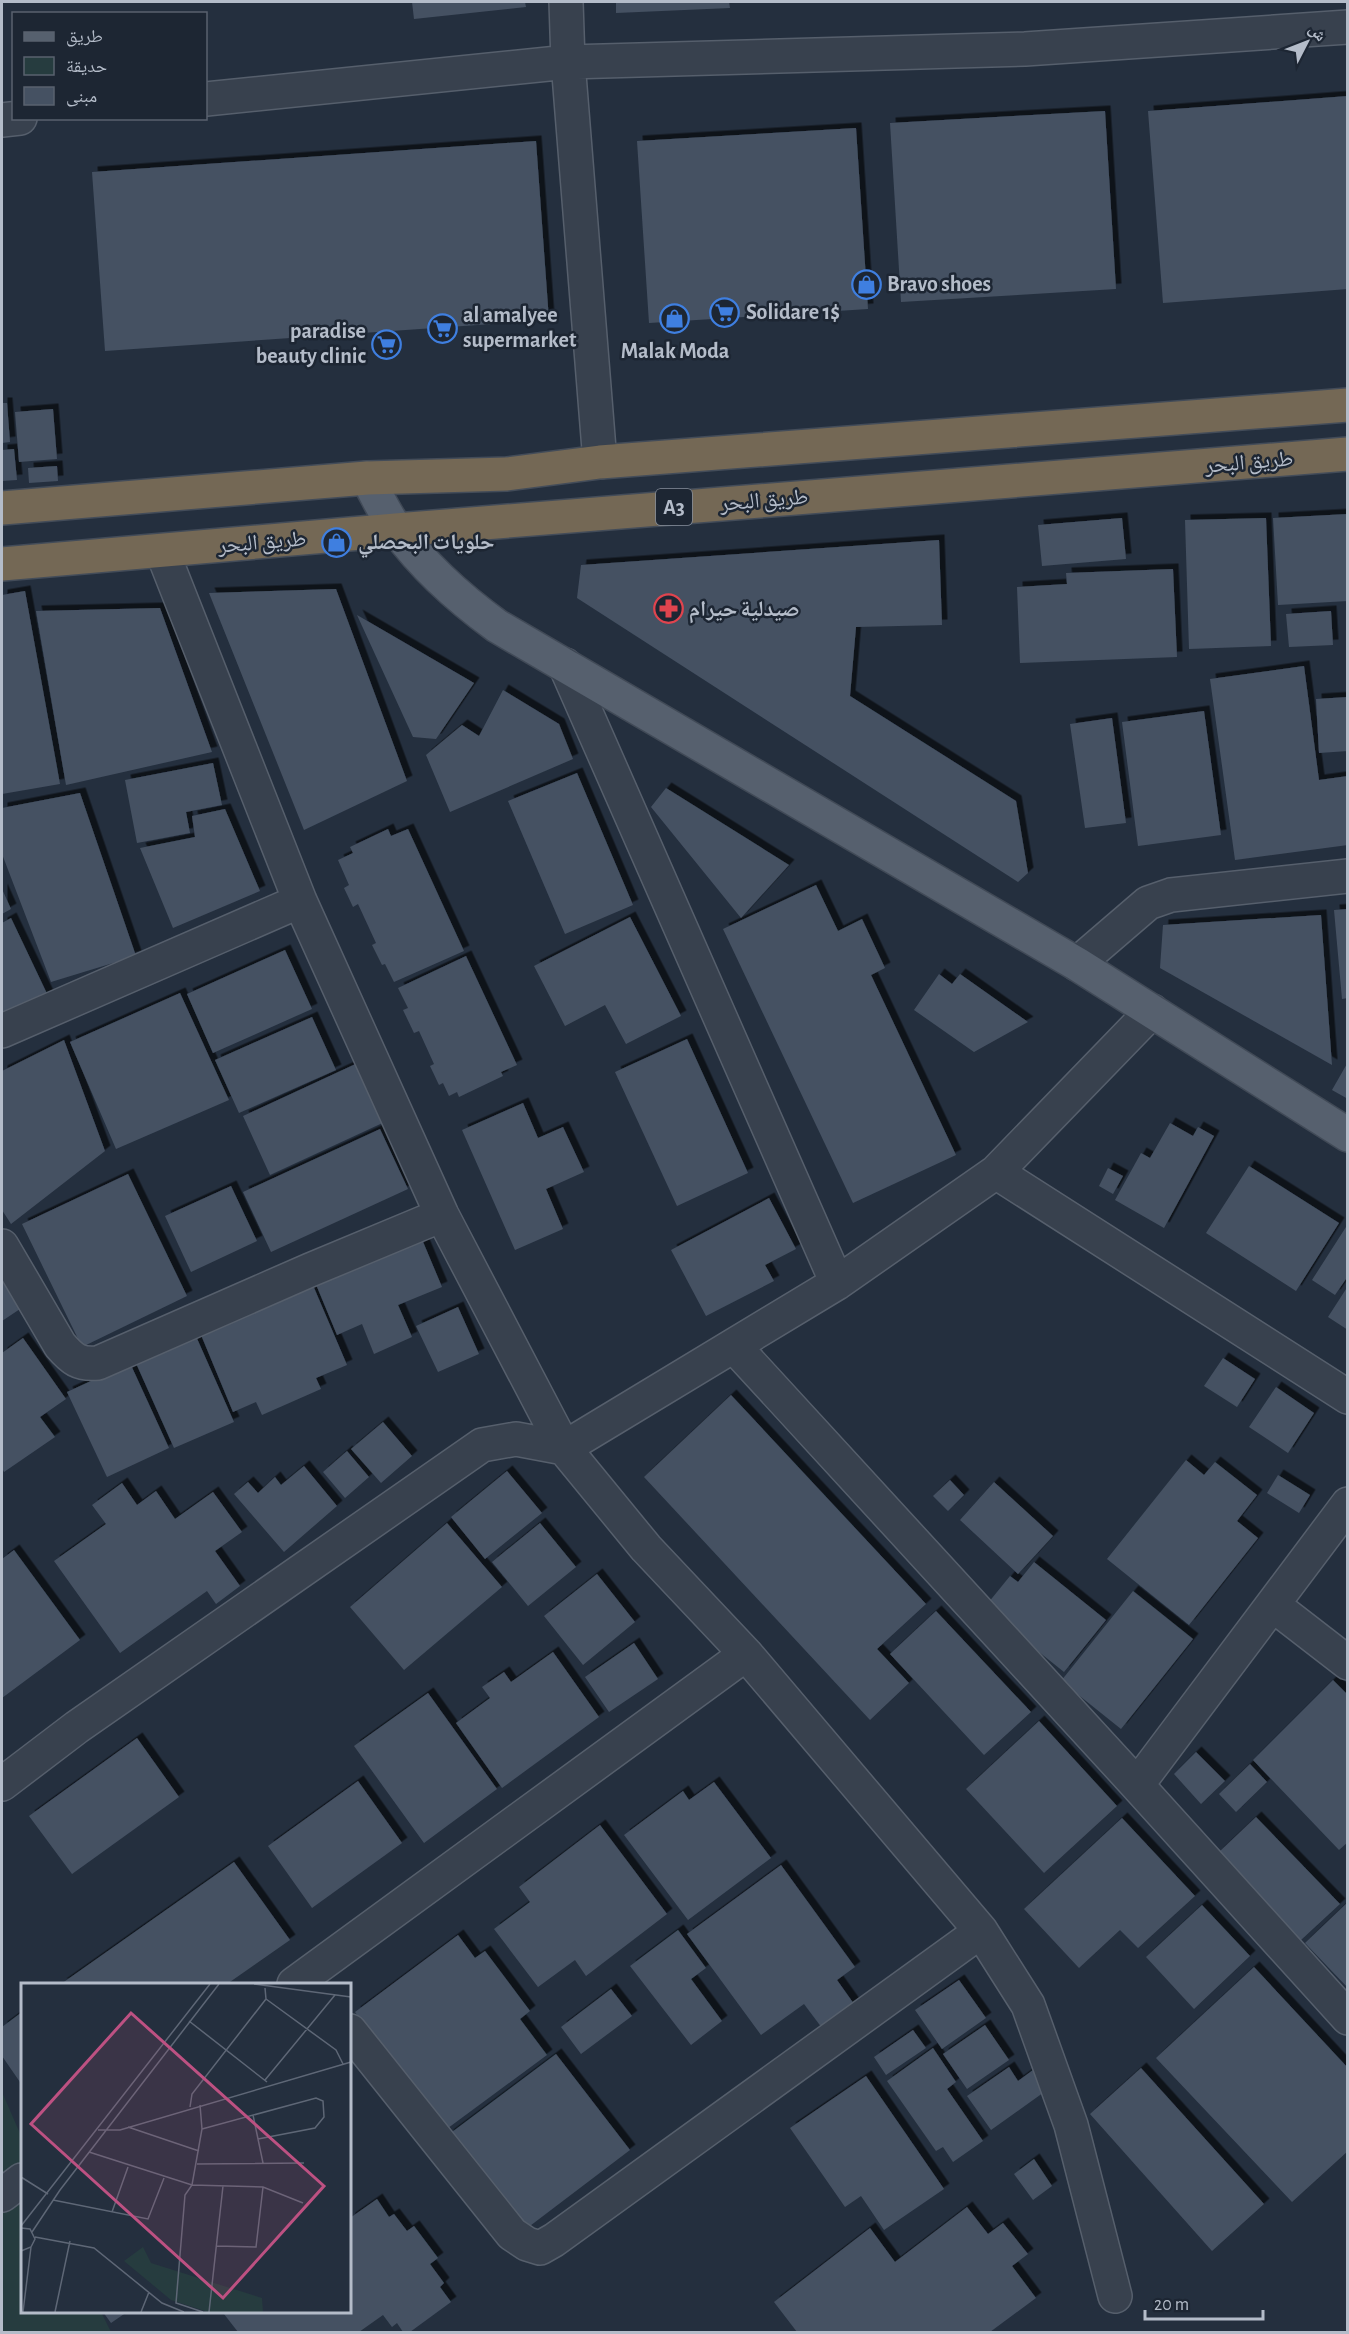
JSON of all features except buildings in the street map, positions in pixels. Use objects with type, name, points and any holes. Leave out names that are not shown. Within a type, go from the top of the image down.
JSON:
[{"type":"highway","name":"A3","points":[[2,508],[367,478],[507,474],[600,462],[1347,405]]},
{"type":"highway","name":"طريق البحر","points":[[2,564],[1347,454]]},
{"type":"main road","points":[[367,478],[396,530],[465,602],[497,626],[1077,964],[1347,1135]]},
{"type":"street","points":[[566,2],[568,62],[600,462]]},
{"type":"street","points":[[207,99],[568,62],[1025,49],[1347,27]]},
{"type":"street","points":[[162,551],[300,901],[442,1215],[564,1448],[646,1548],[746,1654],[981,1930],[1028,2005],[1071,2126],[1115,2296]]},
{"type":"street","points":[[566,665],[837,1283]]},
{"type":"street","points":[[1077,964],[1149,903],[1171,895],[1347,876]]},
{"type":"street","points":[[2,1031],[300,901]]},
{"type":"street","points":[[2,1784],[77,1727],[482,1445],[516,1439],[564,1448],[837,1283],[996,1172],[1152,1011]]},
{"type":"street","points":[[996,1172],[1347,1397]]},
{"type":"street","points":[[2,1246],[60,1346],[71,1358],[84,1364],[98,1363],[442,1215]]},
{"type":"street","points":[[734,1346],[1137,1785],[1347,2018]]},
{"type":"street","points":[[1137,1785],[1347,1504]]},
{"type":"street","points":[[1273,1605],[1347,1663]]},
{"type":"street","points":[[304,1982],[746,1654]]},
{"type":"street","points":[[351,2032],[512,2234],[527,2244],[540,2248],[574,2226],[981,1930]]},
{"type":"street","points":[[2,2195],[21,2181]]},
{"type":"green space","points":[[2,2092],[21,2136],[21,2313],[102,2313],[111,2332],[2,2332]]},
{"type":"place","name":"Bravo shoes","points":[[866,284]]},
{"type":"place","name":"Solidare 1$","points":[[725,312]]},
{"type":"place","name":"Malak Moda","points":[[675,319]]},
{"type":"place","name":"al amalyee supermarket","points":[[442,328]]},
{"type":"place","name":"paradise beauty clinic","points":[[387,344]]},
{"type":"place","name":"حلويات البحصلي","points":[[337,542]]},
{"type":"place","name":"صيدلية حيرام","points":[[668,609]]}]
